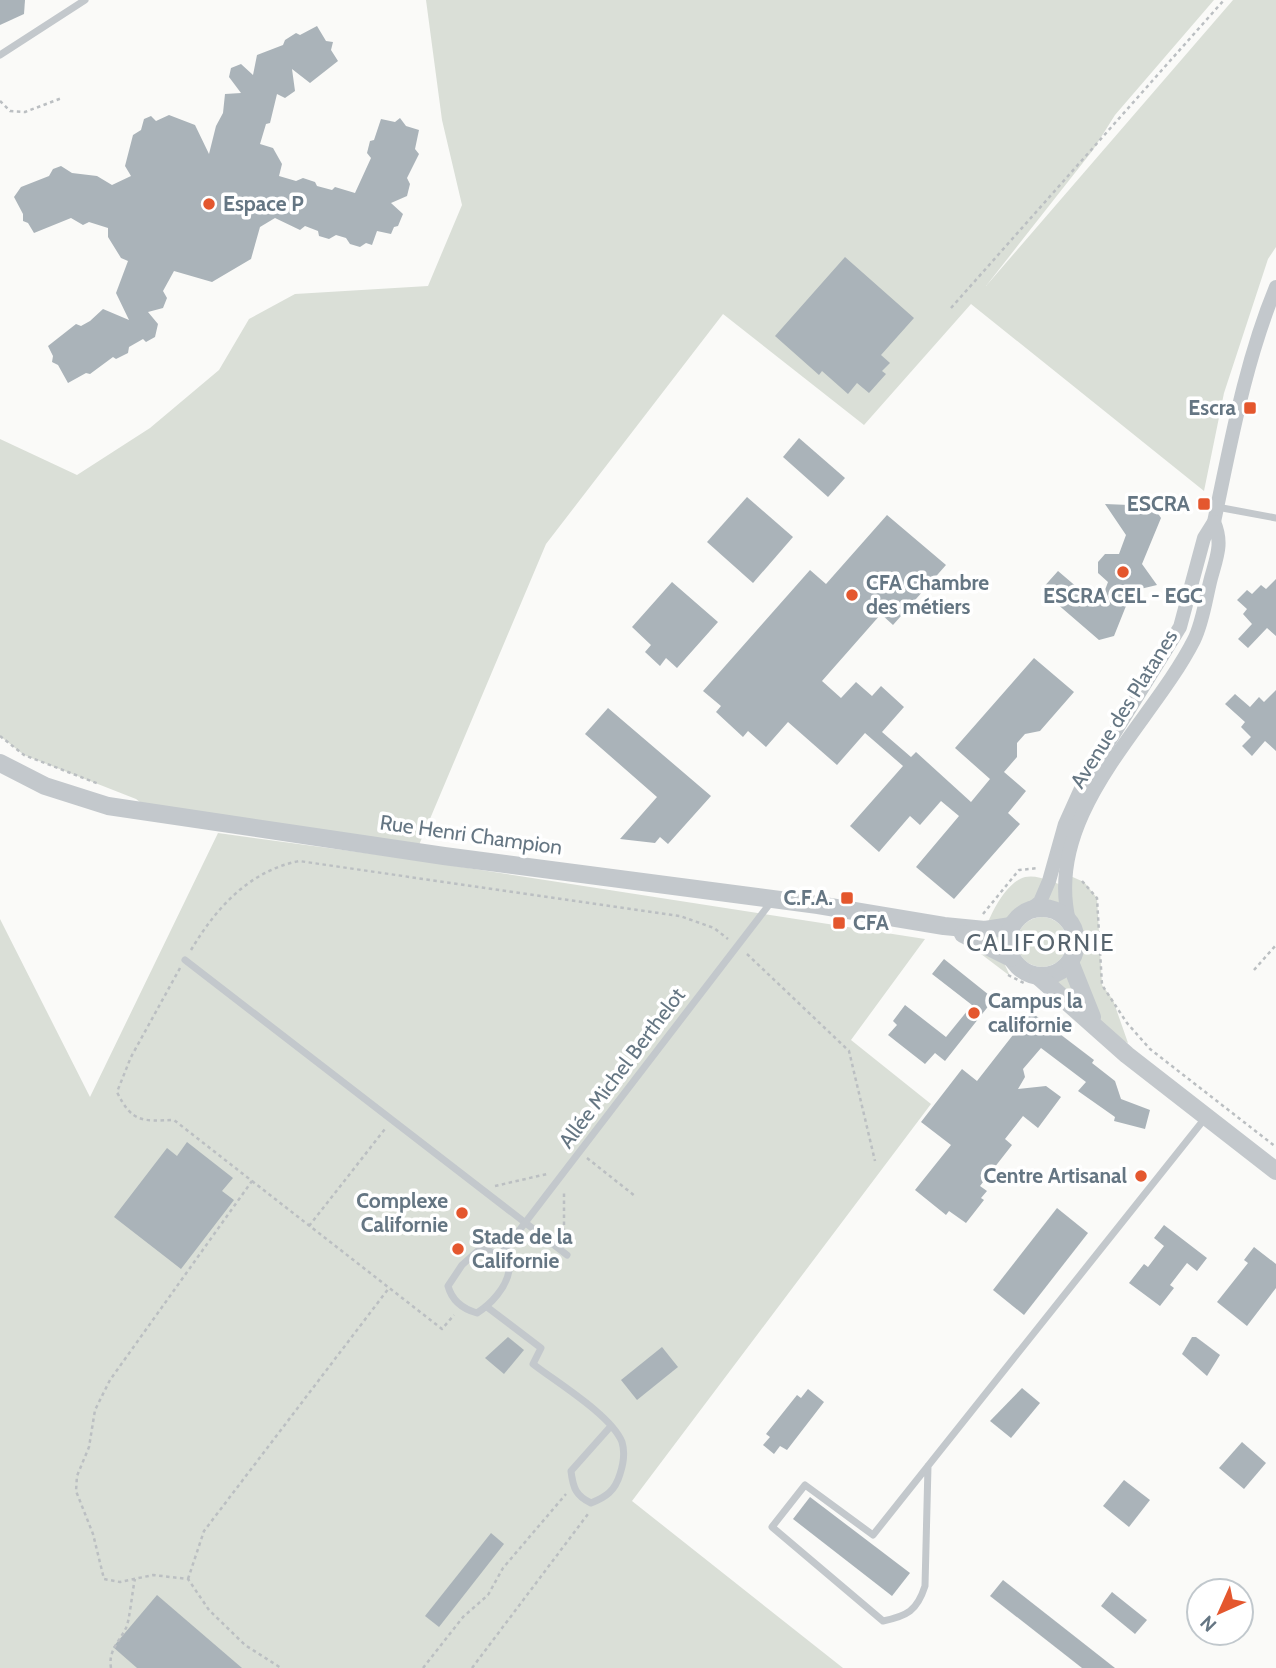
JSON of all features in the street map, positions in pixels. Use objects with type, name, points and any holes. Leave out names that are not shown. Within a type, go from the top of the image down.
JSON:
[{"type":"street","name":"Avenue des Platanes","points":[[1031,909],[1040,902],[1065,824],[1083,784],[1180,627],[1204,538],[1214,522],[1245,378],[1259,328],[1276,287]]},
{"type":"street","name":"Avenue des Platanes","points":[[1069,921],[1068,875],[1080,822],[1095,790],[1195,639],[1222,539],[1214,522]]},
{"type":"street","name":"Rue Henri Champion","points":[[0,763],[45,786],[108,806],[444,856],[774,899],[944,926],[985,930],[1011,926]]},
{"type":"street","points":[[1099,1031],[1079,991],[1070,962],[1076,940],[1069,921],[1052,909],[1031,909],[1020,915],[1011,926],[1007,942],[1007,964],[1036,981],[1206,1116],[1276,1171]]},
{"type":"street","name":"Rue Henri Champion","points":[[944,926],[1007,964]]},
{"type":"street","points":[[1036,981],[1055,974],[1070,962]]},
{"type":"lane","points":[[0,55],[85,0]]},
{"type":"lane","points":[[1217,507],[1276,518]]},
{"type":"lane","name":"Allée Michel Berthelot","points":[[498,1257],[774,899]]},
{"type":"lane","points":[[185,960],[567,1255]]},
{"type":"lane","points":[[928,1466],[925,1586],[919,1604],[908,1615],[883,1621],[772,1527],[805,1485],[873,1535],[1206,1116]]},
{"type":"lane","points":[[482,1247],[498,1257],[509,1271],[508,1279],[487,1307],[477,1313],[461,1306],[450,1295],[448,1286],[453,1276],[482,1247]]},
{"type":"lane","points":[[487,1307],[541,1348],[533,1364],[611,1426],[622,1443],[623,1463],[617,1484],[606,1497],[591,1503],[580,1498],[573,1486],[571,1471],[611,1426]]},
{"type":"path","points":[[951,307],[1224,0]]},
{"type":"path","points":[[0,101],[10,111],[25,112],[62,98]]},
{"type":"path","points":[[0,736],[24,755],[105,786]]},
{"type":"path","points":[[461,1306],[442,1329],[174,1120],[144,1121],[127,1111],[117,1092],[131,1058],[185,960],[228,899],[258,875],[275,866],[299,861],[680,916],[714,928],[737,945],[849,1051],[875,1161]]},
{"type":"path","points":[[979,918],[996,901],[1019,870],[1035,867],[1052,871]]},
{"type":"path","points":[[1068,875],[1084,883],[1097,898],[1102,985],[1127,1023],[1150,1049],[1276,1147]]},
{"type":"path","points":[[1254,970],[1276,945]]},
{"type":"path","points":[[1007,964],[1036,981]]},
{"type":"path","points":[[309,1226],[392,1120]]},
{"type":"path","points":[[579,1152],[635,1196]]},
{"type":"path","points":[[252,1181],[110,1380],[95,1409],[89,1447],[77,1476],[76,1491],[93,1534],[104,1580],[120,1582],[153,1575],[188,1579],[209,1610],[245,1644],[281,1668]]},
{"type":"path","points":[[188,1579],[204,1531],[389,1288]]},
{"type":"path","points":[[423,1668],[463,1617],[488,1595],[503,1568],[573,1486]]},
{"type":"path","points":[[472,1668],[588,1514],[591,1503]]},
{"type":"path","points":[[111,1668],[109,1657],[128,1624],[129,1602],[135,1579]]},
{"type":"shaded area","points":[[426,0],[1214,0],[1115,115],[1093,150],[986,286],[1233,0],[1276,0],[1276,247],[1268,259],[1224,393],[1204,491],[971,304],[864,425],[723,314],[546,544],[416,852],[154,813],[136,799],[24,755],[0,736],[0,439],[77,475],[150,428],[219,370],[249,319],[295,294],[428,286],[462,205],[442,120]]},
{"type":"shaded area","name":"Stade de la Californie","points":[[218,833],[410,859],[925,939],[851,1040],[931,1104],[632,1501],[843,1668],[0,1668],[0,919],[90,1097]]},
{"type":"shaded area","points":[[1068,875],[1084,882],[1097,898],[1102,985],[1113,1000],[1128,1043],[1099,1031],[1045,976],[1059,971],[1069,962],[1074,951],[1075,939],[1071,927],[1064,917],[1053,910],[1039,908],[1025,912],[1015,921],[1009,932],[1008,947],[999,952],[1010,976],[981,954],[988,922],[1009,888],[1017,881],[1030,876],[1067,887]]},
{"type":"shaded area","points":[[1042,917],[1060,924],[1067,942],[1060,960],[1042,967],[1024,960],[1017,942],[1024,924]]},
{"type":"building","points":[[0,0],[25,0],[24,14],[0,25]]},
{"type":"building","name":"Espace P","points":[[317,26],[326,41],[333,42],[331,50],[338,61],[310,83],[292,69],[295,91],[285,98],[277,94],[270,123],[266,124],[260,144],[273,148],[282,164],[279,176],[296,181],[303,178],[315,182],[317,186],[332,190],[335,187],[355,193],[371,158],[367,153],[370,141],[374,140],[381,119],[395,122],[400,118],[406,126],[419,130],[415,149],[419,154],[407,178],[410,184],[407,196],[391,203],[403,214],[398,226],[394,227],[391,234],[377,231],[372,245],[366,243],[360,247],[350,244],[346,238],[336,235],[329,239],[319,236],[318,231],[305,226],[300,230],[275,218],[260,227],[251,259],[212,282],[174,271],[163,291],[167,298],[163,308],[148,312],[158,324],[155,337],[146,342],[143,339],[129,347],[128,353],[116,359],[113,357],[90,374],[86,373],[68,383],[58,365],[52,362],[53,356],[48,346],[76,324],[81,326],[90,321],[103,309],[129,320],[116,293],[128,261],[121,258],[108,237],[108,228],[89,222],[83,225],[71,218],[34,233],[28,223],[23,221],[23,214],[14,197],[21,187],[49,176],[53,169],[61,166],[72,173],[97,176],[112,185],[131,176],[125,166],[133,135],[141,130],[144,119],[151,116],[156,121],[169,115],[195,125],[209,154],[216,126],[223,113],[225,94],[241,93],[229,77],[231,68],[241,64],[253,75],[257,55],[283,45],[285,40],[296,33],[300,35]]},
{"type":"building","points":[[845,257],[914,318],[881,355],[890,363],[882,371],[886,374],[869,393],[857,383],[848,394],[822,371],[819,375],[775,336]]},
{"type":"building","points":[[799,438],[845,478],[828,497],[783,457]]},
{"type":"building","points":[[747,497],[793,537],[753,583],[707,542]]},
{"type":"building","name":"ESCRA CEL - EGC","points":[[1105,504],[1153,506],[1161,518],[1142,564],[1157,585],[1132,591],[1114,636],[1099,640],[1041,590],[1058,571],[1099,606],[1108,582],[1098,573],[1098,562],[1105,554],[1119,554],[1126,535]]},
{"type":"building","points":[[887,515],[946,565],[893,625],[881,614],[822,681],[841,698],[856,682],[872,696],[881,686],[904,707],[882,732],[911,757],[916,752],[971,802],[990,779],[955,748],[1034,658],[1074,692],[1040,731],[1025,734],[1017,743],[1017,757],[1004,772],[1026,791],[1008,813],[1020,824],[954,899],[916,867],[959,816],[941,801],[920,825],[910,816],[879,852],[850,826],[903,766],[865,733],[837,765],[788,722],[766,747],[748,731],[743,737],[716,712],[721,706],[703,691],[810,570],[826,584]]},
{"type":"building","points":[[1276,579],[1276,636],[1267,628],[1248,648],[1238,639],[1252,624],[1243,614],[1247,609],[1237,600],[1247,590],[1252,594],[1261,585],[1266,589]]},
{"type":"building","points":[[672,582],[718,622],[677,668],[666,658],[660,666],[645,652],[651,645],[632,627]]},
{"type":"building","points":[[1276,690],[1276,751],[1265,741],[1252,756],[1242,746],[1251,737],[1241,727],[1245,722],[1225,704],[1235,694],[1250,707],[1259,697],[1264,702]]},
{"type":"building","points":[[608,708],[711,796],[668,844],[660,837],[655,843],[620,839],[657,797],[585,734]]},
{"type":"building","name":"Campus la californie","points":[[944,959],[994,999],[945,1061],[935,1053],[925,1064],[888,1035],[897,1025],[893,1021],[905,1005],[946,1037],[972,1005],[932,974]]},
{"type":"building","points":[[1031,1012],[1094,1060],[1092,1063],[1115,1081],[1121,1099],[1150,1110],[1145,1129],[1114,1121],[1115,1117],[1078,1091],[1086,1082],[1041,1048],[1023,1069],[1025,1077],[1018,1089],[1046,1086],[1061,1097],[1038,1128],[1023,1116],[1005,1139],[1012,1145],[980,1186],[987,1191],[981,1198],[984,1200],[966,1223],[949,1211],[946,1215],[915,1190],[951,1145],[921,1122],[962,1069],[977,1081]]},
{"type":"building","points":[[187,1142],[233,1178],[222,1191],[234,1200],[181,1269],[114,1217],[167,1148],[177,1156]]},
{"type":"building","points":[[1057,1208],[1088,1233],[1024,1315],[993,1290]]},
{"type":"building","points":[[1164,1225],[1207,1258],[1197,1271],[1187,1263],[1170,1285],[1174,1288],[1160,1306],[1129,1283],[1144,1264],[1148,1267],[1164,1246],[1154,1238]]},
{"type":"building","points":[[1254,1247],[1276,1264],[1276,1288],[1247,1326],[1217,1302],[1248,1263],[1244,1260]]},
{"type":"building","points":[[508,1337],[524,1350],[504,1374],[485,1358]]},
{"type":"building","points":[[1192,1337],[1196,1337],[1220,1355],[1207,1376],[1182,1354]]},
{"type":"building","points":[[662,1347],[678,1367],[637,1400],[621,1380]]},
{"type":"building","points":[[1022,1388],[1040,1403],[1011,1438],[990,1421]]},
{"type":"building","points":[[808,1389],[824,1402],[787,1450],[780,1446],[774,1454],[763,1445],[770,1437],[766,1434],[797,1395],[801,1398]]},
{"type":"building","points":[[1242,1442],[1266,1463],[1244,1489],[1219,1468]]},
{"type":"building","points":[[1124,1480],[1150,1500],[1129,1527],[1103,1506]]},
{"type":"building","points":[[810,1497],[910,1573],[892,1596],[793,1519]]},
{"type":"building","points":[[491,1533],[504,1544],[439,1627],[425,1616]]},
{"type":"building","points":[[1003,1580],[1115,1668],[1082,1668],[990,1596]]},
{"type":"building","points":[[1112,1592],[1147,1620],[1135,1634],[1101,1606]]},
{"type":"building","points":[[157,1595],[242,1668],[137,1668],[113,1647]]},
{"type":"place","name":"Espace P","points":[[209,204]]},
{"type":"place","name":"Escra","points":[[1250,408]]},
{"type":"place","name":"ESCRA","points":[[1204,504]]},
{"type":"place","name":"ESCRA CEL - EGC","points":[[1123,572]]},
{"type":"place","name":"CFA Chambre des métiers","points":[[852,595]]},
{"type":"place","name":"C.F.A.","points":[[847,898]]},
{"type":"place","name":"CFA","points":[[839,923]]},
{"type":"place","name":"Campus la californie","points":[[974,1013]]},
{"type":"place","name":"Centre Artisanal","points":[[1141,1176]]},
{"type":"place","name":"Complexe Californie","points":[[462,1213]]},
{"type":"place","name":"Stade de la Californie","points":[[458,1249]]},
{"type":"district","name":"CALIFORNIE","points":[[1041,943]]}]
